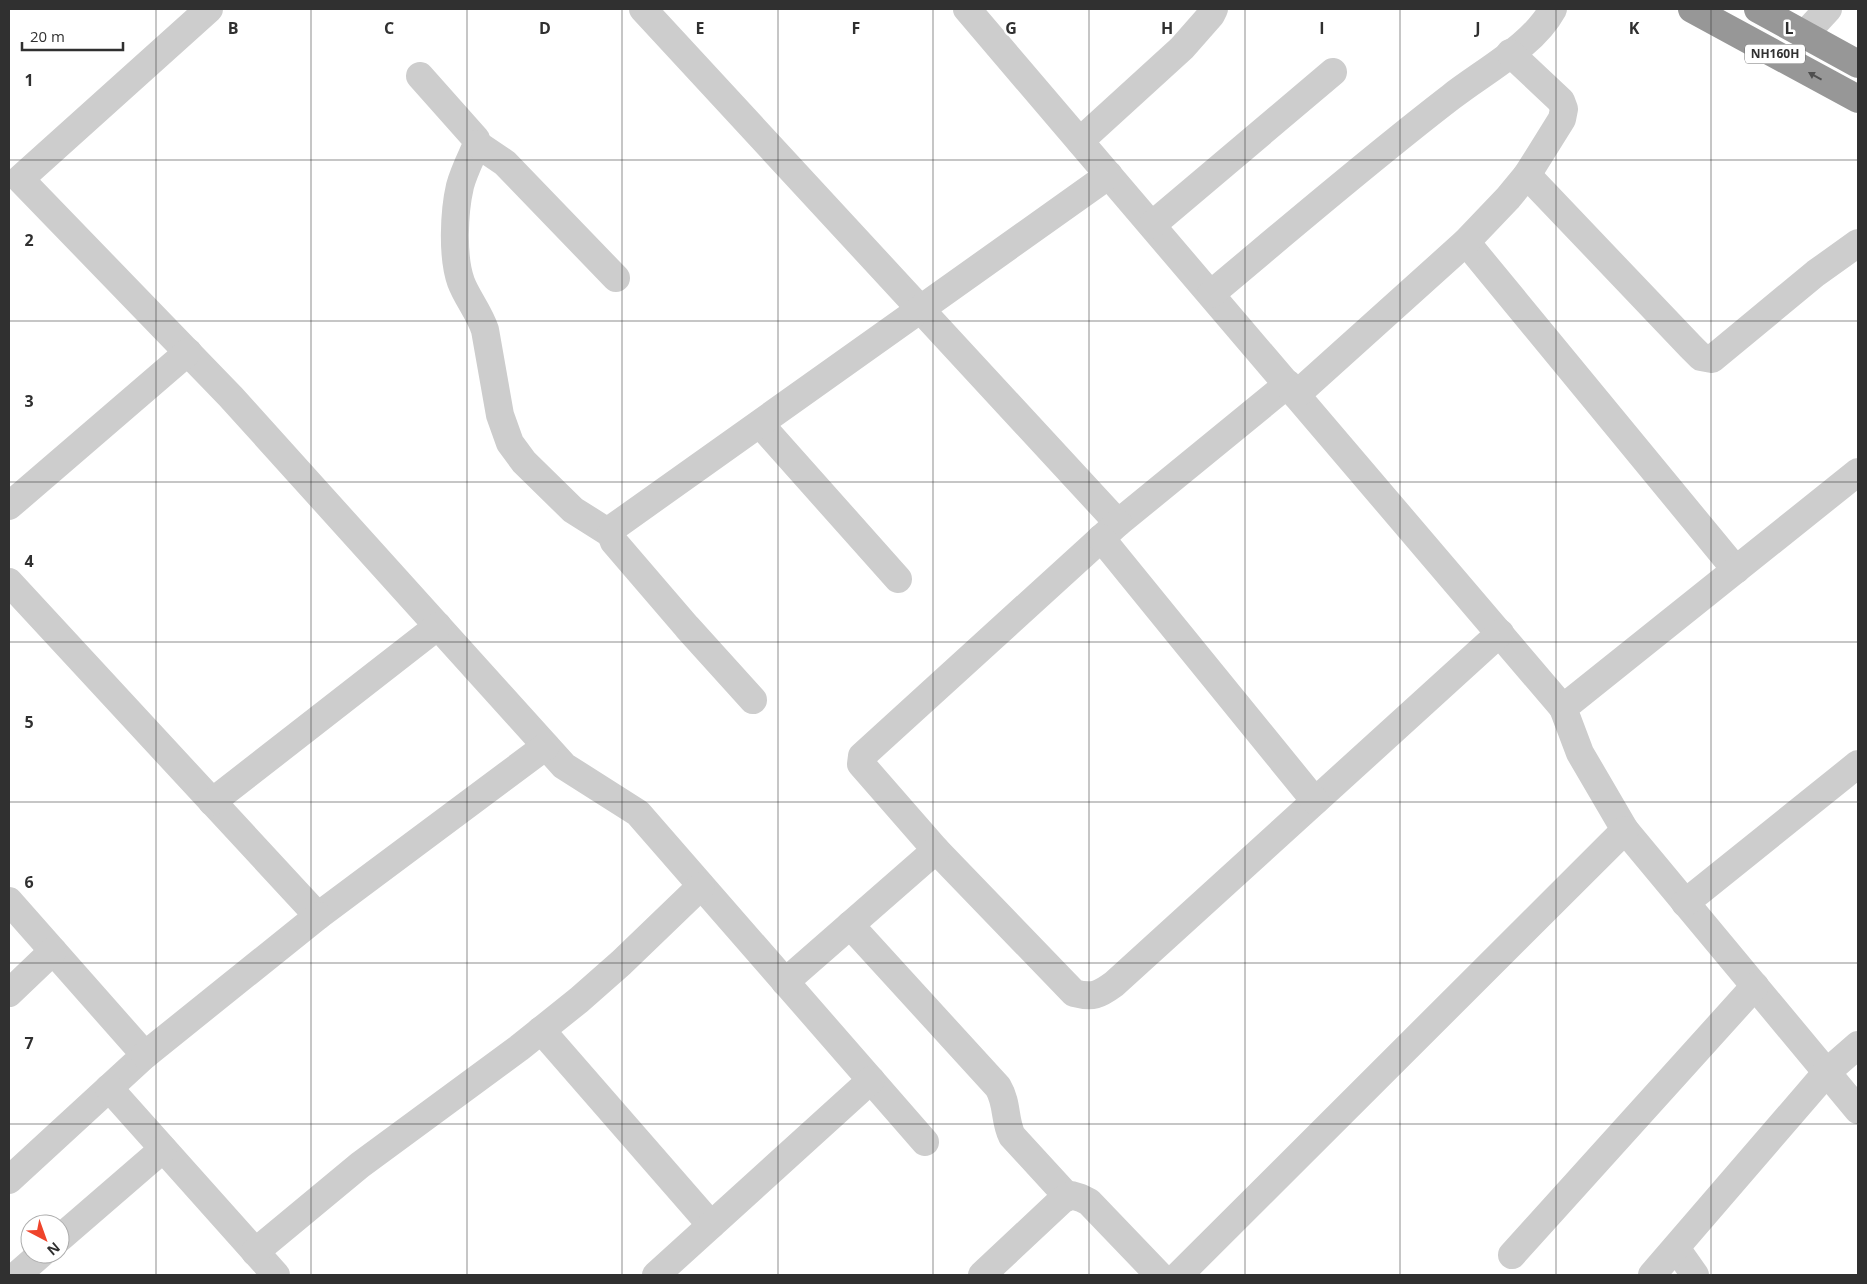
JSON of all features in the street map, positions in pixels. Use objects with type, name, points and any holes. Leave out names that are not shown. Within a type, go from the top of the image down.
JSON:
[{"type":"highway","name":"NH160H","points":[[1692,9],[1858,99]]},
{"type":"highway","name":"NH160H","points":[[1758,9],[1858,64]]},
{"type":"street","points":[[209,9],[14,183],[188,352],[564,766],[638,813],[925,1142]]},
{"type":"street","points":[[643,9],[921,309],[1109,530],[1316,801]]},
{"type":"street","points":[[967,9],[1563,708],[1580,753],[1625,830],[1858,1110]]},
{"type":"street","points":[[1080,141],[1182,48],[1214,9]]},
{"type":"street","points":[[1211,294],[1451,96],[1522,45],[1537,31],[1553,9]]},
{"type":"street","points":[[1805,34],[1828,9]]},
{"type":"street","points":[[1500,633],[1114,984],[1102,993],[1088,997],[1074,993],[936,850],[861,764],[862,756],[1109,530],[1292,390],[1466,242],[1508,198],[1526,175],[1562,118],[1564,109],[1561,101],[1510,54]]},
{"type":"street","points":[[1152,225],[1333,72]]},
{"type":"street","points":[[420,76],[476,139],[477,144],[505,164],[616,278]]},
{"type":"street","points":[[477,144],[470,158],[459,193],[457,207],[457,262],[461,282],[485,330],[500,415],[510,443],[524,462],[573,510],[611,534],[614,542],[753,700]]},
{"type":"street","points":[[611,534],[614,527],[1109,175]]},
{"type":"street","points":[[1526,175],[1702,357],[1712,359],[1816,273],[1858,243]]},
{"type":"street","points":[[1466,242],[1736,570]]},
{"type":"street","points":[[9,506],[188,352]]},
{"type":"street","points":[[760,424],[898,578]]},
{"type":"street","points":[[1563,708],[1857,475]]},
{"type":"street","points":[[9,582],[318,916]]},
{"type":"street","points":[[212,802],[438,626]]},
{"type":"street","points":[[9,1180],[146,1055],[318,916],[546,746]]},
{"type":"street","points":[[1686,903],[1858,764]]},
{"type":"street","points":[[1179,1275],[1625,830]]},
{"type":"street","points":[[785,982],[936,850]]},
{"type":"street","points":[[255,1252],[360,1164],[541,1030],[621,963],[701,886]]},
{"type":"street","points":[[9,902],[146,1055]]},
{"type":"street","points":[[850,925],[998,1087],[1004,1096],[1008,1128],[1012,1136],[1068,1196]]},
{"type":"street","points":[[9,993],[53,951]]},
{"type":"street","points":[[1512,1255],[1754,986]]},
{"type":"street","points":[[541,1030],[711,1225]]},
{"type":"street","points":[[1652,1275],[1826,1072],[1858,1045]]},
{"type":"street","points":[[656,1275],[871,1080]]},
{"type":"street","points":[[108,1088],[276,1275]]},
{"type":"street","points":[[70,1229],[163,1149]]},
{"type":"street","points":[[982,1275],[1062,1200],[1072,1195],[1089,1202],[1159,1275]]},
{"type":"street","points":[[1676,1248],[1695,1275]]},
{"type":"street","points":[[17,1275],[30,1264]]}]
